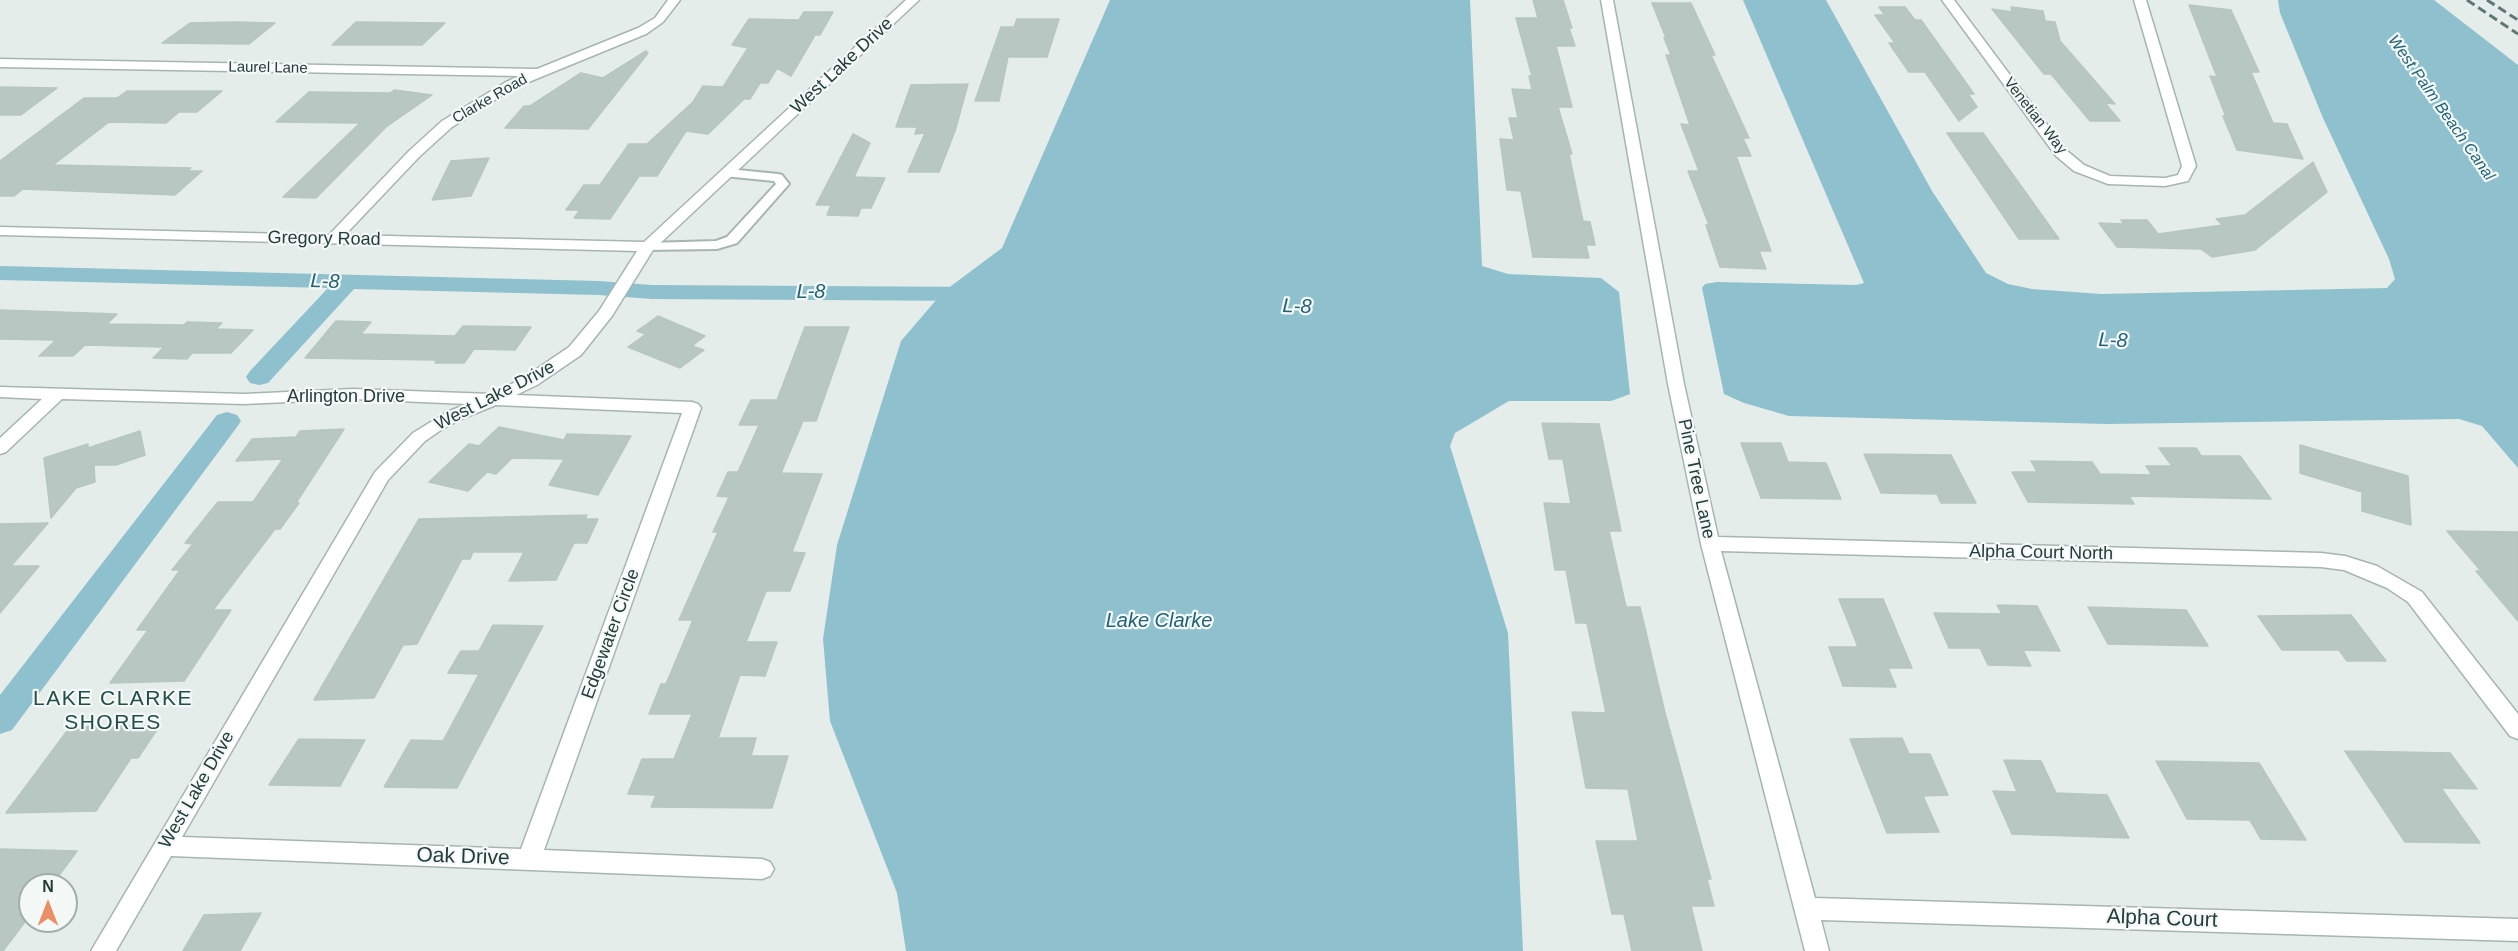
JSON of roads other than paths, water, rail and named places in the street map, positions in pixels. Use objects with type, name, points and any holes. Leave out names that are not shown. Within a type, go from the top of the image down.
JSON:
[{"type":"street","name":"Clarke Road","points":[[333,239],[414,154],[439,131],[477,104],[537,73],[642,31],[659,20],[674,0]]},
{"type":"street","name":"West Lake Drive","points":[[103,951],[381,476],[405,450],[435,426],[453,416],[494,400],[562,361],[586,340],[648,247],[913,0]]},
{"type":"street","name":"Pine Tree Lane","points":[[1607,0],[1676,384],[1710,544],[1817,951]]},
{"type":"street","name":"Venetian Way","points":[[1948,0],[2061,153],[2079,168],[2108,180],[2165,182],[2183,178],[2189,166],[2140,0]]},
{"type":"street","name":"Laurel Lane","points":[[0,63],[537,73]]},
{"type":"street","name":"Gregory Road","points":[[0,231],[648,247]]},
{"type":"street","name":"Arlington Drive","points":[[0,392],[244,399],[353,394],[692,408]]},
{"type":"street","points":[[0,448],[57,394]]},
{"type":"street","name":"Edgewater Circle","points":[[529,860],[692,408]]},
{"type":"street","name":"Alpha Court North","points":[[1710,544],[2320,560],[2345,563],[2370,571],[2415,597],[2518,730]]},
{"type":"street","name":"Oak Drive","points":[[165,846],[762,869]]},
{"type":"street","name":"Alpha Court","points":[[1806,909],[2518,930]]},
{"type":"lane","points":[[648,247],[717,245],[732,240],[783,184],[778,178],[728,173]]},
{"type":"water","name":"Lake Clarke","points":[[1110,0],[1470,0],[1482,266],[1508,274],[1601,278],[1619,292],[1630,394],[1611,401],[1509,401],[1455,433],[1450,446],[1508,633],[1523,951],[906,951],[897,893],[830,721],[823,639],[837,545],[901,341],[943,292],[1002,248]]},
{"type":"water","name":"West Palm Beach Canal","points":[[1743,0],[1826,0],[1932,191],[1986,273],[2008,284],[2032,289],[2101,294],[2387,288],[2395,279],[2389,259],[2323,118],[2280,13],[2278,0],[2434,0],[2518,65],[2518,468],[2482,426],[2459,419],[2107,424],[1789,416],[1744,403],[1724,394],[1702,288],[1705,284],[1717,282],[1856,285],[1864,283]]},
{"type":"waterway","name":"L-8","points":[[0,273],[347,282]]},
{"type":"waterway","points":[[259,377],[347,282]]},
{"type":"waterway","name":"L-8","points":[[347,282],[599,288],[652,292],[981,294]]},
{"type":"waterway","points":[[0,720],[227,421]]},
{"type":"railway","points":[[2467,0],[2518,34]]},
{"type":"railway","points":[[2487,0],[2518,20]]},
{"type":"district","name":"LAKE CLARKE SHORES","points":[[113,711]]}]
